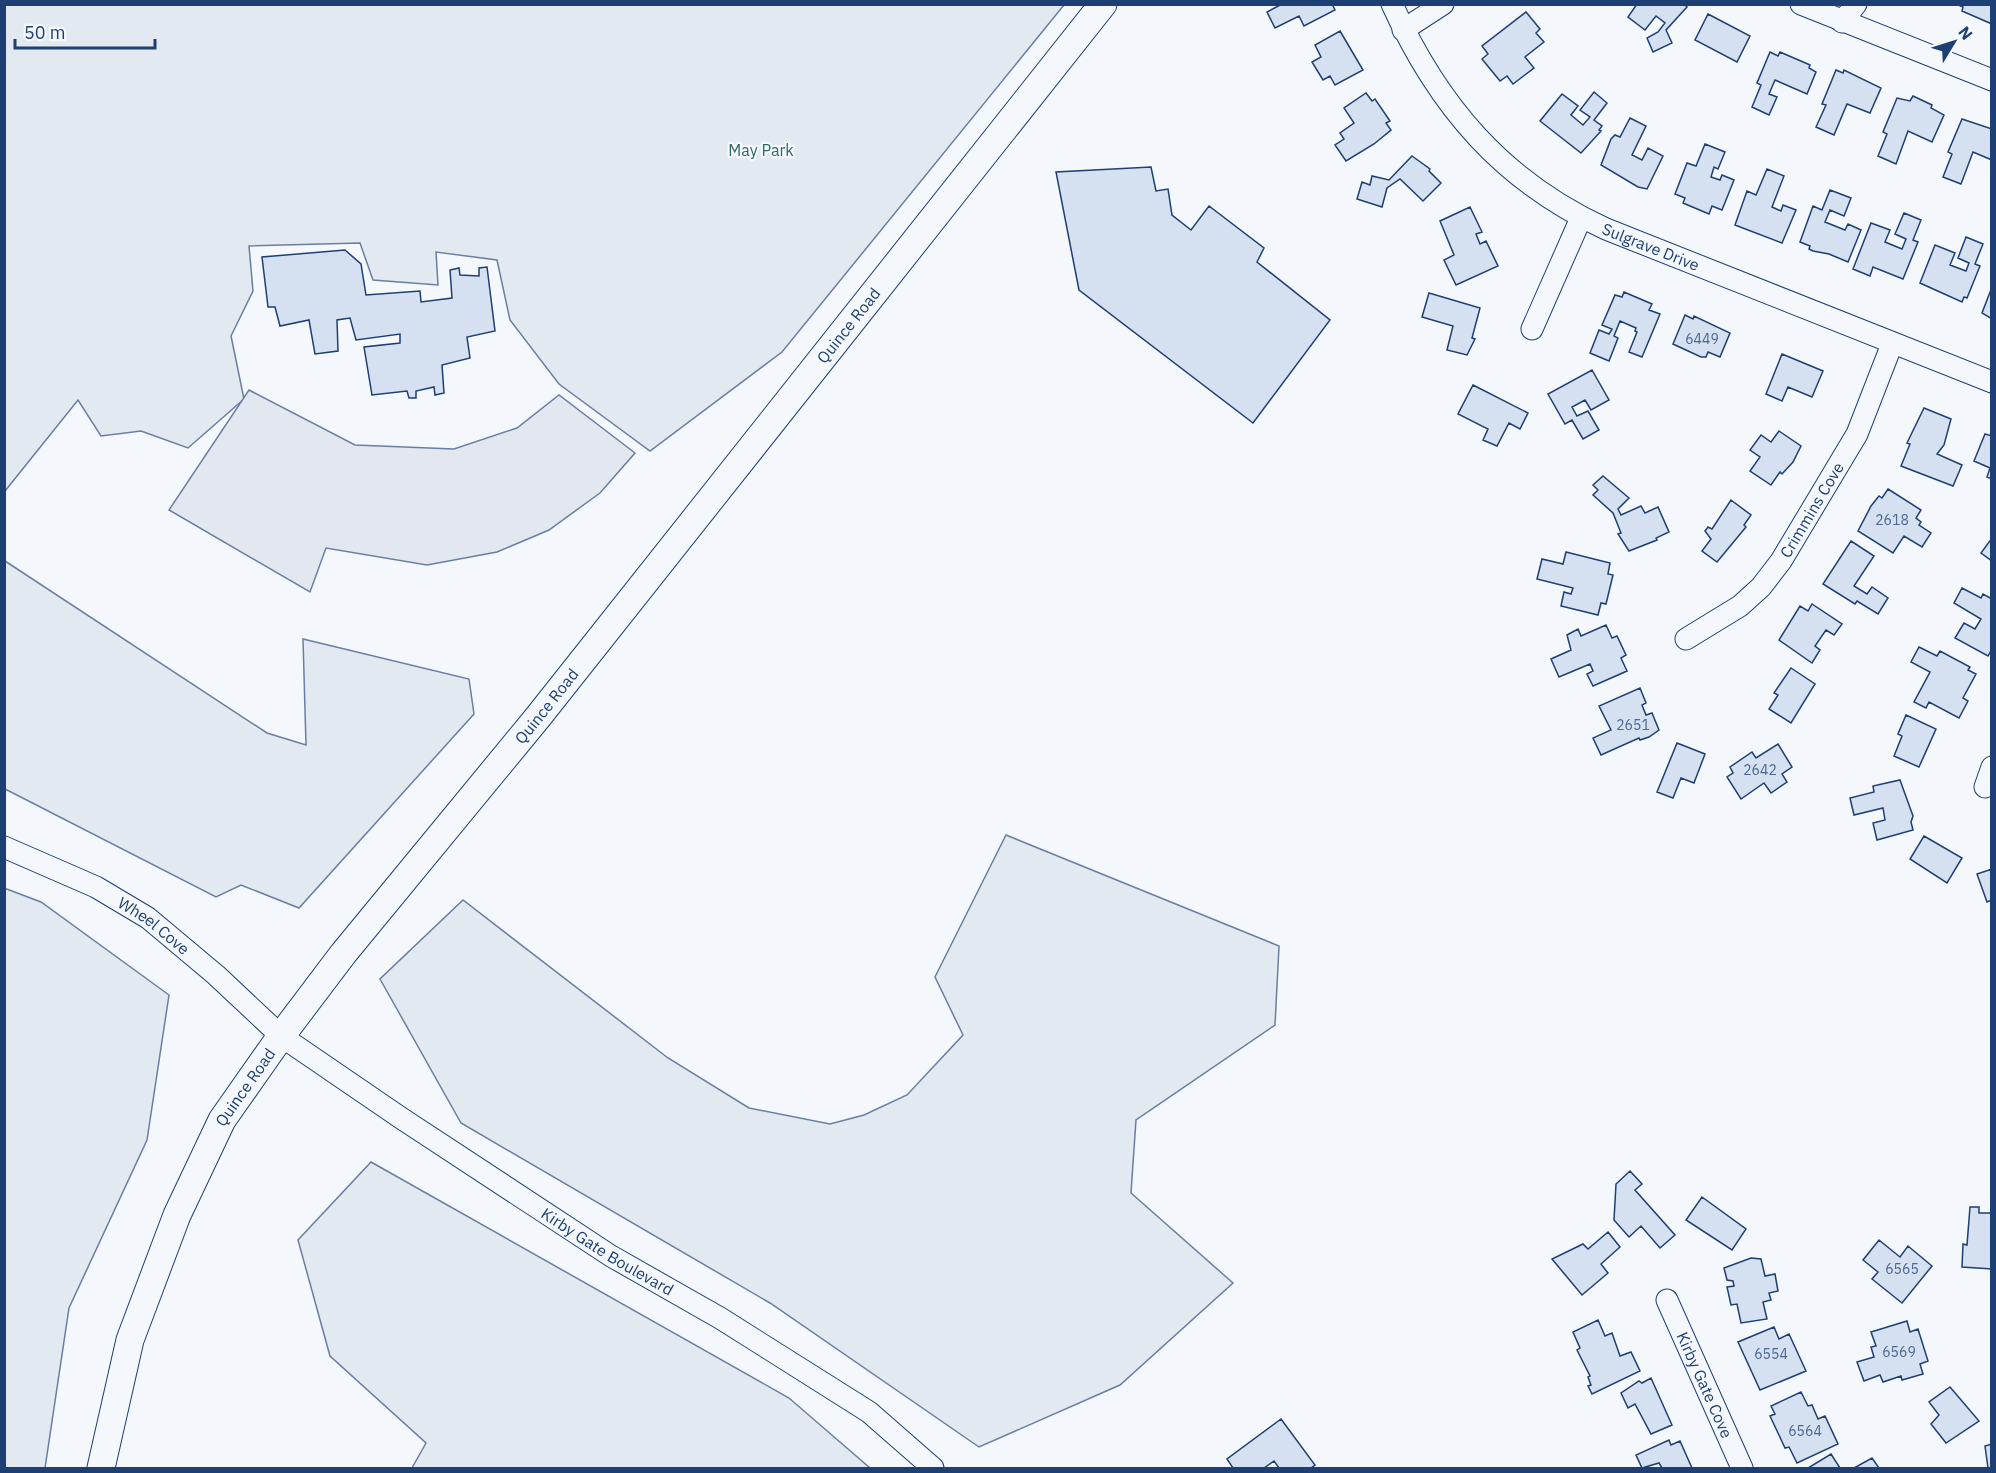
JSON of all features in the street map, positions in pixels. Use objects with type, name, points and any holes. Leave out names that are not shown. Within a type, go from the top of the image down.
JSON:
[{"type":"main road","name":"Quince Road","points":[[101,1468],[130,1340],[177,1215],[222,1120],[281,1036],[343,954],[538,717],[1103,4]]},
{"type":"street","name":"Sulgrave Drive","points":[[1392,4],[1403,30],[1433,83],[1475,137],[1513,171],[1581,218],[1992,382]]},
{"type":"street","points":[[1403,30],[1443,4]]},
{"type":"street","points":[[1801,4],[1992,80]]},
{"type":"street","points":[[1842,22],[1856,4]]},
{"type":"street","points":[[1532,329],[1581,218]]},
{"type":"street","name":"Crimmins Cove","points":[[1686,639],[1740,606],[1761,587],[1781,561],[1857,434],[1892,344]]},
{"type":"street","name":"Wheel Cove","points":[[4,847],[96,887],[148,918],[216,975],[281,1036]]},
{"type":"street","name":"Kirby Gate Boulevard","points":[[281,1036],[611,1256],[720,1318],[869,1412],[933,1468]]},
{"type":"street","name":"Kirby Gate Cove","points":[[1667,1300],[1742,1468]]},
{"type":"green space","name":"May Park","points":[[5,4],[1064,5],[782,352],[650,451],[559,384],[510,320],[497,260],[436,252],[438,285],[373,280],[360,243],[249,246],[253,291],[231,336],[244,399],[188,448],[141,431],[101,436],[78,400],[5,491]]},
{"type":"green space","points":[[5,561],[267,733],[306,745],[303,639],[469,679],[474,714],[299,908],[241,885],[216,897],[5,789]]},
{"type":"green space","points":[[1006,835],[1279,946],[1275,1025],[1136,1120],[1131,1193],[1233,1283],[1120,1385],[979,1447],[770,1303],[461,1123],[380,979],[463,900],[668,1058],[749,1108],[830,1124],[864,1115],[907,1095],[963,1035],[935,977]]},
{"type":"green space","points":[[4,888],[41,902],[169,995],[147,1140],[69,1308],[45,1468],[5,1468]]},
{"type":"green space","points":[[371,1162],[789,1398],[870,1468],[412,1468],[426,1443],[330,1356],[298,1240]]},
{"type":"shaded area","points":[[249,390],[355,445],[454,449],[517,428],[559,395],[635,453],[600,493],[549,530],[497,552],[427,565],[326,548],[310,592],[169,510]]},
{"type":"building","points":[[1282,4],[1332,4],[1335,10],[1304,26],[1299,16],[1275,28],[1267,12]]},
{"type":"building","points":[[1637,4],[1684,4],[1687,7],[1666,30],[1672,43],[1653,52],[1647,38],[1658,32],[1665,23],[1656,16],[1645,30],[1628,17]]},
{"type":"building","points":[[1956,4],[1992,4],[1992,24],[1962,11],[1963,7]]},
{"type":"building","points":[[1526,12],[1540,29],[1536,33],[1544,42],[1525,57],[1534,68],[1513,84],[1507,76],[1500,81],[1482,59],[1488,54],[1482,46]]},
{"type":"building","points":[[1708,14],[1750,36],[1737,62],[1695,40]]},
{"type":"building","points":[[1340,31],[1363,70],[1335,85],[1330,76],[1323,80],[1312,62],[1321,57],[1315,45]]},
{"type":"building","points":[[1770,52],[1778,56],[1780,52],[1810,65],[1809,68],[1816,72],[1807,94],[1775,80],[1769,94],[1777,97],[1769,115],[1752,107],[1761,85],[1757,83]]},
{"type":"building","points":[[1836,70],[1843,73],[1844,70],[1881,88],[1870,113],[1847,104],[1834,135],[1816,127],[1826,105],[1822,104]]},
{"type":"building","points":[[1594,92],[1607,103],[1594,120],[1602,126],[1599,130],[1601,131],[1581,153],[1540,121],[1562,94],[1578,106],[1571,115],[1583,125],[1590,117],[1580,110]]},
{"type":"building","points":[[1366,93],[1372,101],[1375,99],[1390,121],[1386,123],[1391,130],[1374,144],[1346,161],[1335,145],[1344,139],[1340,133],[1354,123],[1344,108]]},
{"type":"building","points":[[1913,96],[1932,105],[1931,108],[1944,115],[1932,142],[1908,131],[1896,164],[1878,156],[1887,134],[1883,132],[1897,98],[1910,101]]},
{"type":"building","points":[[1630,118],[1646,126],[1632,155],[1642,160],[1648,148],[1663,156],[1647,189],[1638,187],[1601,165],[1611,139],[1615,135],[1620,137]]},
{"type":"building","points":[[1962,119],[1992,129],[1992,160],[1973,152],[1961,184],[1943,177],[1952,154],[1948,152]]},
{"type":"building","points":[[1705,144],[1725,152],[1718,169],[1714,167],[1711,177],[1720,180],[1722,175],[1734,180],[1722,210],[1712,206],[1709,214],[1683,203],[1685,198],[1675,194],[1687,163],[1696,166]]},
{"type":"building","points":[[1412,156],[1430,169],[1429,171],[1441,183],[1423,201],[1400,179],[1387,188],[1382,207],[1357,199],[1362,182],[1370,185],[1372,176],[1389,180]]},
{"type":"building","points":[[1151,167],[1156,191],[1168,189],[1172,215],[1191,230],[1209,206],[1264,248],[1257,262],[1330,320],[1253,423],[1079,290],[1056,172]]},
{"type":"building","points":[[1767,169],[1784,176],[1772,207],[1781,211],[1783,205],[1796,210],[1782,243],[1735,225],[1747,191],[1756,195]]},
{"type":"building","points":[[1830,190],[1851,198],[1844,216],[1830,210],[1825,222],[1845,230],[1848,224],[1861,230],[1848,262],[1829,254],[1813,251],[1809,249],[1810,246],[1800,242],[1813,206],[1822,210]]},
{"type":"building","points":[[1470,207],[1482,232],[1476,234],[1480,244],[1486,241],[1498,266],[1456,285],[1444,260],[1454,255],[1440,221]]},
{"type":"building","points":[[1904,213],[1921,220],[1913,240],[1918,242],[1903,279],[1873,267],[1870,276],[1853,269],[1871,223],[1890,230],[1885,242],[1902,249],[1906,239],[1895,234]]},
{"type":"building","points":[[1966,237],[1983,244],[1975,264],[1980,266],[1967,298],[1964,297],[1962,302],[1920,283],[1935,245],[1955,253],[1950,265],[1966,271],[1969,263],[1958,258]]},
{"type":"building","points":[[345,250],[361,264],[366,295],[420,291],[421,302],[452,298],[450,270],[459,268],[460,275],[479,276],[479,268],[487,267],[495,331],[467,337],[470,358],[442,365],[444,393],[435,395],[434,387],[416,391],[416,398],[409,398],[407,391],[372,395],[364,347],[400,343],[400,334],[356,340],[350,318],[337,320],[338,351],[315,354],[309,320],[280,326],[275,307],[268,307],[262,257]]},
{"type":"building","points":[[1992,287],[1992,319],[1982,313]]},
{"type":"building","points":[[1624,292],[1652,304],[1649,310],[1660,314],[1642,357],[1629,352],[1637,332],[1636,328],[1620,321],[1614,336],[1618,338],[1609,361],[1590,353],[1599,330],[1609,334],[1612,329],[1602,325],[1615,295],[1622,297]]},
{"type":"building","points":[[1429,293],[1480,308],[1472,338],[1475,339],[1467,355],[1447,350],[1453,326],[1422,317]]},
{"type":"building","points":[[1685,315],[1693,319],[1694,316],[1730,333],[1720,357],[1708,352],[1706,357],[1701,357],[1673,344]]},
{"type":"building","points":[[1782,354],[1823,371],[1812,397],[1788,387],[1782,401],[1766,394]]},
{"type":"building","points":[[1592,370],[1609,400],[1591,410],[1585,400],[1572,407],[1577,416],[1588,411],[1599,430],[1583,439],[1572,420],[1565,424],[1548,394]]},
{"type":"building","points":[[1473,385],[1528,413],[1520,429],[1509,423],[1497,446],[1483,440],[1488,429],[1458,414]]},
{"type":"building","points":[[1924,408],[1951,419],[1944,445],[1937,454],[1962,465],[1953,486],[1901,466],[1910,444],[1907,443]]},
{"type":"building","points":[[1779,431],[1801,446],[1793,462],[1782,474],[1780,472],[1771,485],[1750,471],[1760,457],[1750,450],[1761,435],[1771,442]]},
{"type":"building","points":[[1985,434],[1992,436],[1992,479],[1987,477],[1990,468],[1974,461]]},
{"type":"building","points":[[1603,476],[1629,498],[1618,509],[1621,515],[1641,506],[1645,513],[1658,507],[1669,532],[1656,538],[1657,540],[1629,551],[1618,534],[1621,533],[1613,513],[1593,495],[1598,490],[1593,485]]},
{"type":"building","points":[[1888,489],[1921,510],[1916,518],[1921,522],[1919,525],[1931,533],[1922,547],[1904,536],[1893,553],[1858,531],[1871,506],[1879,496],[1882,498]]},
{"type":"building","points":[[1731,500],[1751,515],[1744,525],[1746,527],[1717,562],[1702,551],[1711,539],[1705,531],[1708,527],[1712,529]]},
{"type":"building","points":[[1992,538],[1992,561],[1981,553]]},
{"type":"building","points":[[1851,541],[1874,556],[1854,586],[1867,594],[1872,587],[1888,598],[1878,614],[1857,601],[1855,604],[1823,584]]},
{"type":"building","points":[[1566,552],[1610,563],[1608,574],[1613,575],[1606,604],[1601,603],[1598,615],[1561,606],[1564,592],[1571,594],[1573,588],[1537,579],[1542,559],[1563,564]]},
{"type":"building","points":[[1962,588],[1981,598],[1983,594],[1992,599],[1992,649],[1988,656],[1955,638],[1964,623],[1975,629],[1981,619],[1954,603]]},
{"type":"building","points":[[1812,604],[1842,624],[1834,635],[1826,630],[1815,646],[1820,650],[1812,663],[1779,640],[1800,606],[1808,611]]},
{"type":"building","points":[[1606,625],[1612,638],[1617,636],[1626,655],[1621,658],[1627,671],[1593,686],[1587,674],[1593,671],[1590,664],[1559,677],[1551,659],[1571,650],[1567,635],[1578,629],[1581,636]]},
{"type":"building","points":[[1919,647],[1937,656],[1940,651],[1970,667],[1968,670],[1976,674],[1963,698],[1968,701],[1959,718],[1929,702],[1926,708],[1914,702],[1930,672],[1911,662]]},
{"type":"building","points":[[1791,668],[1815,684],[1791,723],[1769,709],[1778,695],[1774,693]]},
{"type":"building","points":[[1640,688],[1646,703],[1642,705],[1646,715],[1652,713],[1659,730],[1649,737],[1640,740],[1639,738],[1601,755],[1593,738],[1611,730],[1599,706]]},
{"type":"building","points":[[1906,715],[1936,729],[1919,767],[1894,756],[1902,736],[1898,734]]},
{"type":"building","points":[[1677,743],[1705,754],[1694,783],[1681,778],[1673,798],[1657,792]]},
{"type":"building","points":[[1778,744],[1792,767],[1782,774],[1787,782],[1771,793],[1764,783],[1741,799],[1727,777],[1733,773],[1730,767],[1752,752],[1756,758]]},
{"type":"building","points":[[1900,780],[1913,816],[1911,822],[1913,830],[1877,840],[1873,823],[1885,820],[1883,808],[1854,815],[1850,798],[1874,792],[1873,786]]},
{"type":"building","points":[[1924,836],[1962,858],[1947,883],[1910,859]]},
{"type":"building","points":[[1992,869],[1992,900],[1987,902],[1977,874]]},
{"type":"building","points":[[1630,1171],[1642,1184],[1635,1190],[1675,1235],[1660,1248],[1641,1226],[1629,1237],[1614,1220],[1616,1184]]},
{"type":"building","points":[[1702,1197],[1746,1229],[1732,1250],[1686,1220]]},
{"type":"building","points":[[1970,1207],[1979,1207],[1979,1213],[1992,1213],[1992,1269],[1962,1267],[1963,1244],[1967,1245]]},
{"type":"building","points":[[1608,1232],[1620,1247],[1601,1264],[1608,1273],[1582,1295],[1552,1259],[1583,1244],[1588,1249]]},
{"type":"building","points":[[1879,1240],[1900,1257],[1908,1246],[1932,1266],[1902,1303],[1872,1279],[1878,1272],[1863,1260]]},
{"type":"building","points":[[1751,1258],[1761,1259],[1765,1276],[1775,1274],[1778,1291],[1769,1293],[1771,1300],[1763,1302],[1767,1319],[1741,1323],[1737,1304],[1731,1305],[1727,1287],[1734,1286],[1733,1281],[1727,1280],[1724,1268]]},
{"type":"building","points":[[1598,1320],[1605,1336],[1612,1333],[1620,1356],[1631,1352],[1640,1371],[1592,1394],[1588,1386],[1591,1385],[1588,1377],[1590,1376],[1577,1350],[1580,1348],[1573,1332]]},
{"type":"building","points":[[1907,1321],[1910,1332],[1918,1329],[1928,1361],[1920,1364],[1923,1374],[1902,1380],[1901,1376],[1883,1382],[1880,1375],[1864,1381],[1857,1362],[1874,1357],[1871,1347],[1876,1346],[1871,1332]]},
{"type":"building","points":[[1774,1327],[1779,1339],[1789,1334],[1806,1371],[1760,1390],[1738,1342]]},
{"type":"building","points":[[1651,1378],[1672,1425],[1651,1434],[1635,1404],[1628,1408],[1621,1393],[1639,1381],[1642,1383]]},
{"type":"building","points":[[1950,1387],[1979,1421],[1946,1443],[1931,1424],[1939,1415],[1929,1402]]},
{"type":"building","points":[[1801,1392],[1808,1406],[1812,1405],[1818,1419],[1825,1416],[1838,1444],[1797,1463],[1789,1447],[1785,1448],[1770,1416],[1775,1414],[1771,1406]]},
{"type":"building","points":[[1281,1419],[1315,1465],[1311,1468],[1279,1468],[1274,1461],[1264,1468],[1233,1468],[1227,1459]]},
{"type":"building","points":[[1669,1440],[1671,1445],[1680,1441],[1692,1468],[1662,1468],[1659,1463],[1642,1468],[1636,1455]]},
{"type":"building","points":[[1992,1444],[1992,1468],[1988,1468],[1985,1446]]},
{"type":"building","points":[[1831,1454],[1840,1468],[1808,1468]]},
{"type":"building","points":[[1872,1458],[1879,1468],[1854,1468]]}]
